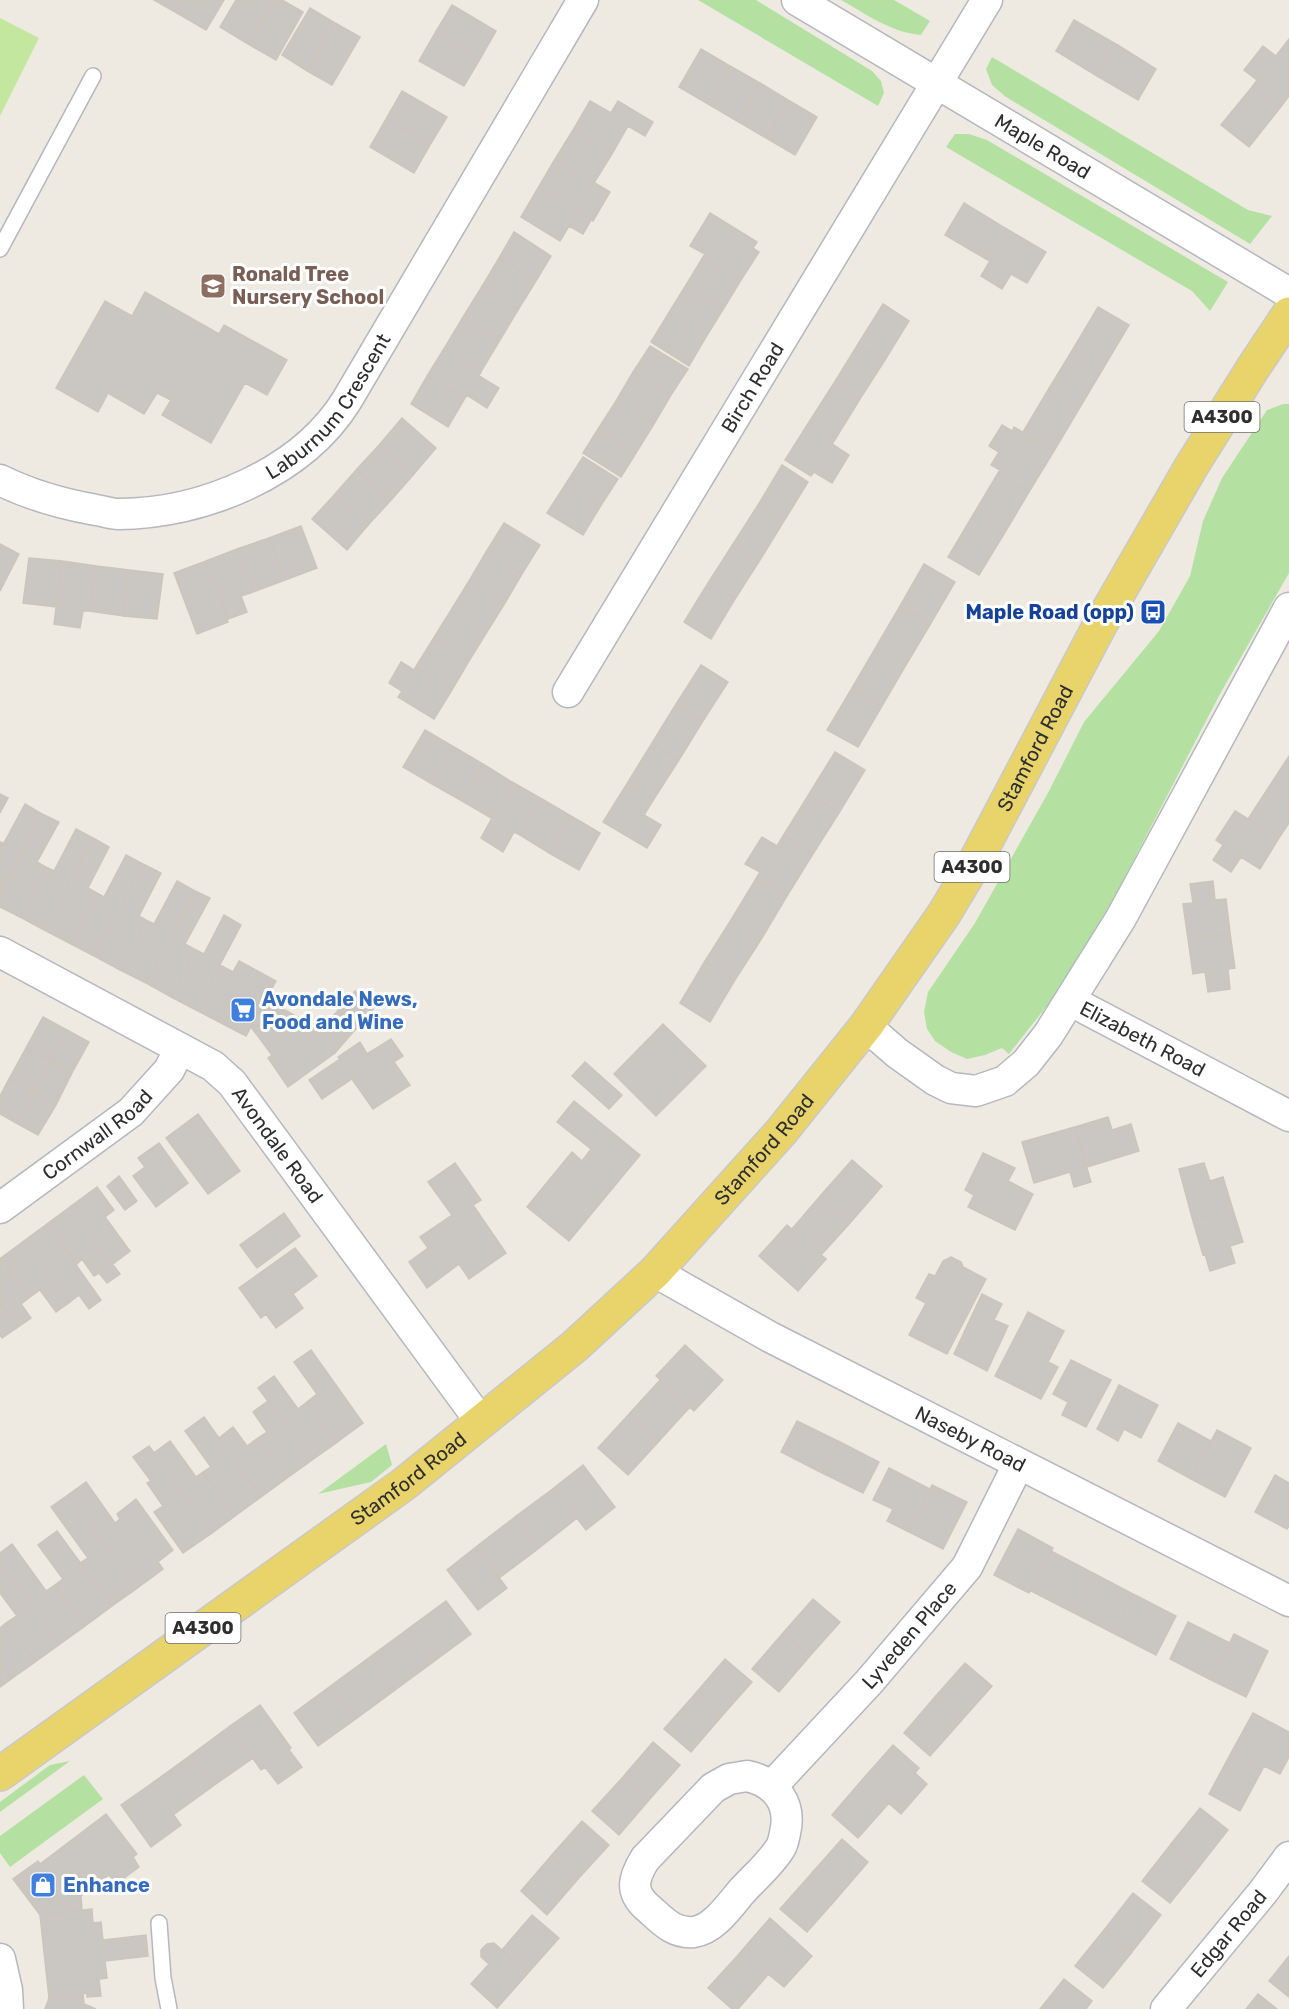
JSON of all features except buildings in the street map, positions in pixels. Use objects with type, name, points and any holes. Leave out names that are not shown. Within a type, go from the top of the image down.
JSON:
[{"type":"main road","name":"Stamford Road","points":[[0,1774],[404,1484],[575,1346],[655,1272],[781,1132],[866,1026],[967,878],[1107,613],[1191,467],[1289,315]]},
{"type":"street","name":"Laburnum Crescent","points":[[0,480],[17,489],[66,505],[117,514],[174,508],[226,494],[270,473],[316,439],[339,412],[583,0]]},
{"type":"street","name":"Maple Road","points":[[796,0],[1289,293]]},
{"type":"street","name":"Birch Road","points":[[568,692],[987,0]]},
{"type":"street","points":[[1071,1001],[1121,918],[1289,608]]},
{"type":"street","name":"Avondale Road","points":[[0,952],[213,1066],[232,1083],[481,1422]]},
{"type":"street","name":"Elizabeth Road","points":[[866,1026],[897,1053],[935,1080],[951,1088],[976,1091],[1005,1081],[1026,1063],[1071,1001],[1289,1116]]},
{"type":"street","name":"Cornwall Road","points":[[0,1208],[131,1112],[170,1070],[180,1049]]},
{"type":"street","name":"Naseby Road","points":[[655,1272],[770,1337],[1289,1601]]},
{"type":"street","name":"Lyveden Place","points":[[772,1786],[868,1682],[967,1567],[1018,1465]]},
{"type":"street","points":[[747,1776],[761,1779],[772,1786],[788,1816],[781,1849],[715,1922],[696,1932],[674,1930],[642,1902],[634,1885],[645,1859],[713,1788],[729,1779],[747,1776]]},
{"type":"street","name":"Edgar Road","points":[[1166,2009],[1263,1892],[1289,1857]]},
{"type":"street","points":[[0,1959],[8,1990],[8,2009]]},
{"type":"lane","points":[[0,249],[93,76]]},
{"type":"lane","points":[[159,1923],[163,1978],[169,2009]]},
{"type":"green space","points":[[698,0],[756,0],[872,71],[881,81],[884,93],[878,106]]},
{"type":"green space","points":[[841,0],[894,0],[930,21],[921,35],[910,33],[880,22]]},
{"type":"green space","points":[[0,18],[39,38],[0,116]]},
{"type":"green space","points":[[992,57],[1248,210],[1272,216],[1250,244],[1006,97],[992,85],[986,69]]},
{"type":"green space","points":[[955,134],[969,134],[987,140],[1228,282],[1210,311],[1192,291],[946,147]]},
{"type":"green space","points":[[1289,404],[1289,573],[1220,694],[1116,894],[1057,993],[1009,1054],[1002,1048],[967,1059],[951,1052],[935,1041],[927,1029],[924,1012],[928,992],[975,923],[1049,791],[1084,722],[1159,631],[1190,576],[1203,521],[1222,478],[1267,410]]},
{"type":"green space","points":[[386,1444],[392,1465],[371,1482],[318,1494]]},
{"type":"green space","points":[[70,1761],[0,1812],[0,1802],[50,1765]]},
{"type":"green space","points":[[84,1775],[103,1799],[10,1867],[0,1853],[0,1836]]},
{"type":"place","name":"Ronald Tree Nursery School","points":[[213,286]]},
{"type":"place","name":"Maple Road (opp)","points":[[1153,612]]},
{"type":"place","name":"Avondale News, Food and Wine","points":[[243,1010]]},
{"type":"place","name":"Enhance","points":[[43,1885]]}]
